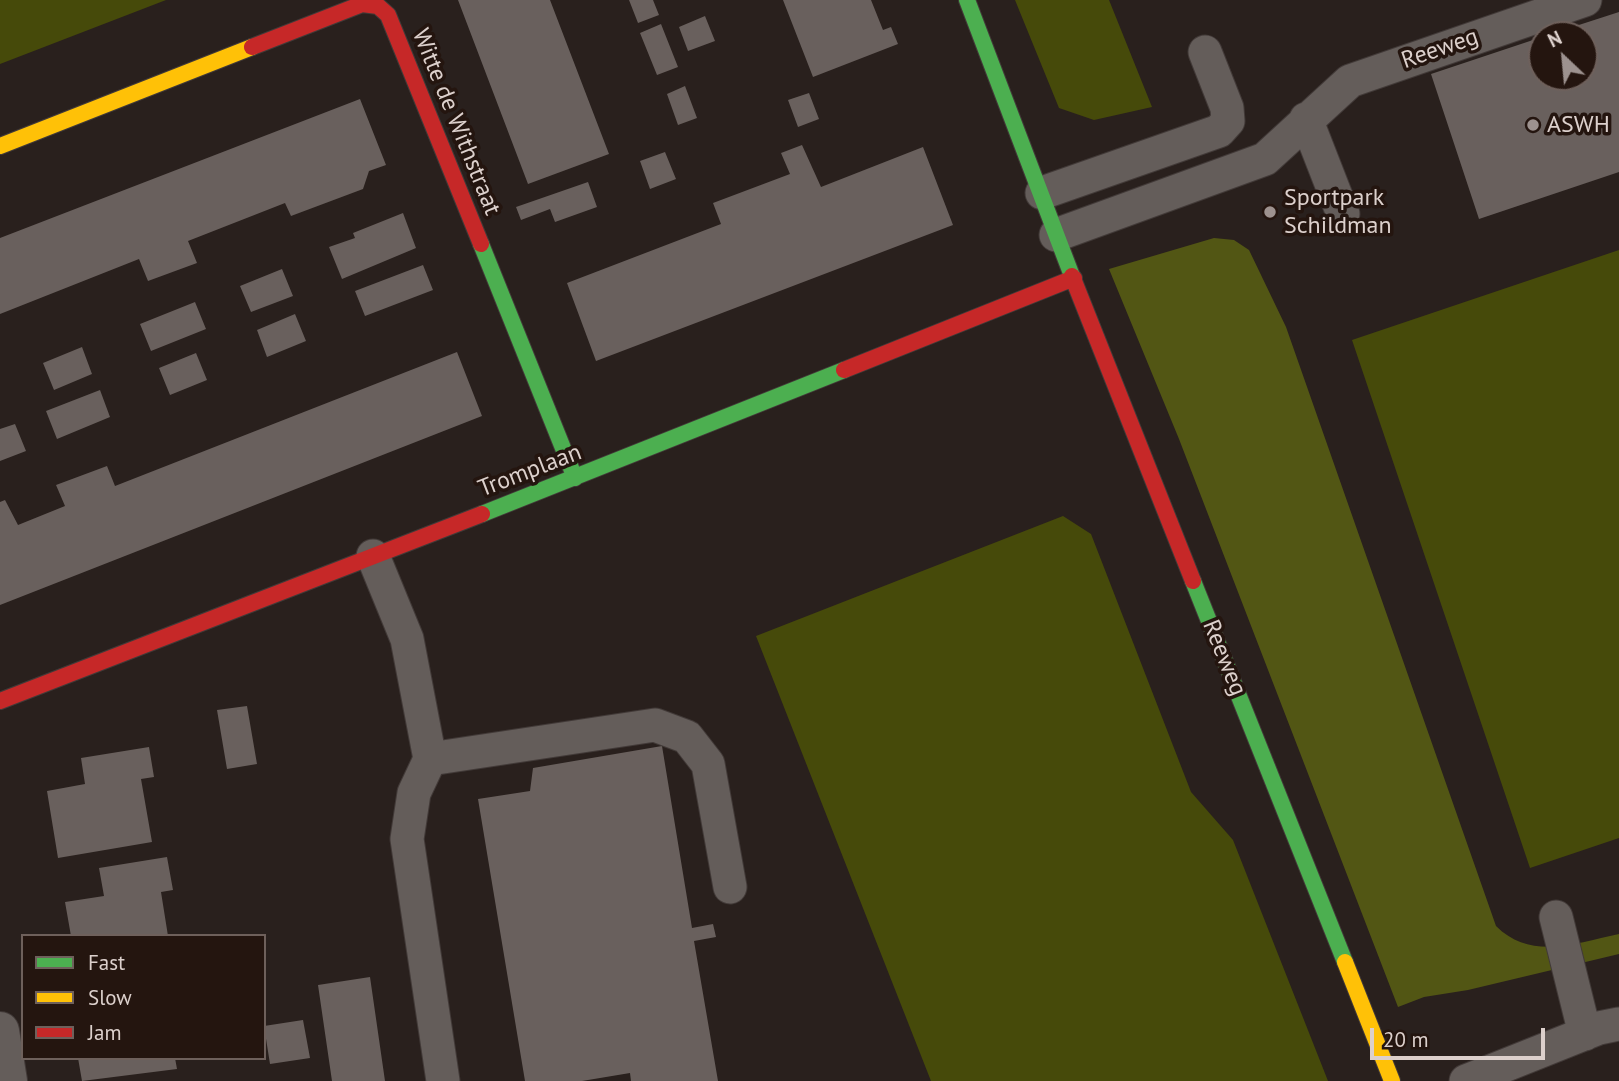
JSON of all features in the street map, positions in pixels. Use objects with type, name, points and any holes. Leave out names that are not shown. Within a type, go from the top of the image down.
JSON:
[{"type":"street","name":"Reeweg","points":[[967,0],[1056,235],[1392,1081]]},
{"type":"street","name":"Witte de Withstraat","points":[[0,146],[362,4],[378,6],[388,15],[575,478]]},
{"type":"street","name":"Tromplaan","points":[[0,701],[575,478],[1074,278]]},
{"type":"street","points":[[0,1031],[8,1081]]},
{"type":"lane","name":"Reeweg","points":[[1056,235],[1265,159],[1350,81],[1585,0]]},
{"type":"lane","points":[[1042,193],[1219,131],[1228,121],[1227,108],[1205,52]]},
{"type":"lane","points":[[1306,119],[1343,214]]},
{"type":"lane","points":[[373,556],[407,639],[430,759],[414,793],[407,839],[443,1081]]},
{"type":"lane","points":[[430,759],[655,725],[687,737],[708,764],[730,887]]},
{"type":"lane","points":[[1556,917],[1585,1034]]},
{"type":"lane","points":[[1466,1081],[1585,1034],[1619,1024]]},
{"type":"shaded area","points":[[0,0],[166,0],[0,64]]},
{"type":"shaded area","points":[[1015,0],[1109,0],[1152,107],[1094,120],[1059,108]]},
{"type":"shaded area","points":[[1214,238],[1234,240],[1249,250],[1286,327],[1496,926],[1510,937],[1539,946],[1570,945],[1619,934],[1619,954],[1468,990],[1424,997],[1398,1007],[1179,439],[1109,269]]},
{"type":"shaded area","points":[[1619,250],[1619,838],[1530,868],[1352,340]]},
{"type":"shaded area","points":[[1063,516],[1091,534],[1191,792],[1233,840],[1328,1081],[931,1081],[756,636]]},
{"type":"building","points":[[458,0],[550,0],[609,154],[528,184]]},
{"type":"building","points":[[629,0],[653,0],[659,15],[638,23]]},
{"type":"building","points":[[783,0],[871,0],[883,30],[891,27],[898,44],[813,77]]},
{"type":"building","name":"ASWH","points":[[1619,12],[1619,172],[1479,219],[1431,74],[1528,42],[1528,91],[1598,91],[1598,21],[1591,21]]},
{"type":"building","points":[[705,16],[715,41],[688,51],[679,27]]},
{"type":"building","points":[[661,24],[678,67],[657,75],[640,33]]},
{"type":"building","points":[[685,86],[697,118],[678,125],[667,94]]},
{"type":"building","points":[[809,93],[819,119],[798,127],[788,100]]},
{"type":"building","points":[[360,99],[386,165],[369,171],[363,189],[291,216],[285,203],[188,241],[197,263],[148,281],[139,259],[0,314],[0,238]]},
{"type":"building","points":[[802,145],[821,187],[923,147],[953,225],[596,361],[567,283],[721,224],[713,203],[790,174],[781,153]]},
{"type":"building","points":[[665,152],[676,179],[650,189],[640,161]]},
{"type":"building","points":[[588,182],[597,207],[555,222],[550,209],[521,220],[516,207]]},
{"type":"building","points":[[403,213],[416,248],[342,279],[329,247],[355,238],[353,233]]},
{"type":"building","points":[[423,265],[433,290],[365,316],[355,291]]},
{"type":"building","points":[[282,269],[293,296],[251,312],[240,286]]},
{"type":"building","points":[[195,302],[206,329],[151,351],[140,324]]},
{"type":"building","points":[[295,314],[306,341],[267,357],[257,330]]},
{"type":"building","points":[[82,347],[92,374],[54,390],[43,363]]},
{"type":"building","points":[[457,352],[482,416],[0,605],[0,502],[5,500],[18,525],[65,506],[56,485],[107,466],[115,486]]},
{"type":"building","points":[[196,353],[207,380],[170,395],[159,368]]},
{"type":"building","points":[[100,390],[110,417],[57,439],[46,411]]},
{"type":"building","points":[[15,424],[26,451],[0,461],[0,429]]},
{"type":"building","points":[[247,706],[257,764],[227,769],[217,710]]},
{"type":"building","points":[[662,746],[692,928],[713,924],[716,937],[694,941],[718,1081],[631,1081],[630,1073],[582,1081],[525,1081],[478,799],[530,791],[533,768]]},
{"type":"building","points":[[149,747],[154,777],[141,779],[152,842],[58,858],[47,791],[85,784],[81,758]]},
{"type":"building","points":[[167,857],[173,890],[161,892],[168,934],[71,934],[65,902],[104,896],[99,868]]},
{"type":"building","points":[[370,977],[385,1081],[332,1081],[318,985]]},
{"type":"building","points":[[303,1020],[310,1058],[270,1064],[266,1026]]},
{"type":"building","points":[[78,1060],[175,1060],[177,1069],[82,1081]]},
{"type":"traffic: fast","points":[[967,0],[1072,276]]},
{"type":"traffic: fast","points":[[481,244],[575,478]]},
{"type":"traffic: fast","points":[[482,514],[844,370]]},
{"type":"traffic: fast","points":[[1193,581],[1345,962]]},
{"type":"traffic: slow","points":[[0,146],[252,47]]},
{"type":"traffic: slow","points":[[1345,962],[1392,1081]]},
{"type":"traffic: jam","points":[[252,47],[362,4],[378,6],[388,15],[481,244]]},
{"type":"traffic: jam","points":[[1072,276],[1193,581]]},
{"type":"traffic: jam","points":[[844,370],[1074,278]]},
{"type":"traffic: jam","points":[[0,701],[482,514]]},
{"type":"place","name":"ASWH","points":[[1533,125]]},
{"type":"place","name":"Sportpark Schildman","points":[[1270,212]]}]
